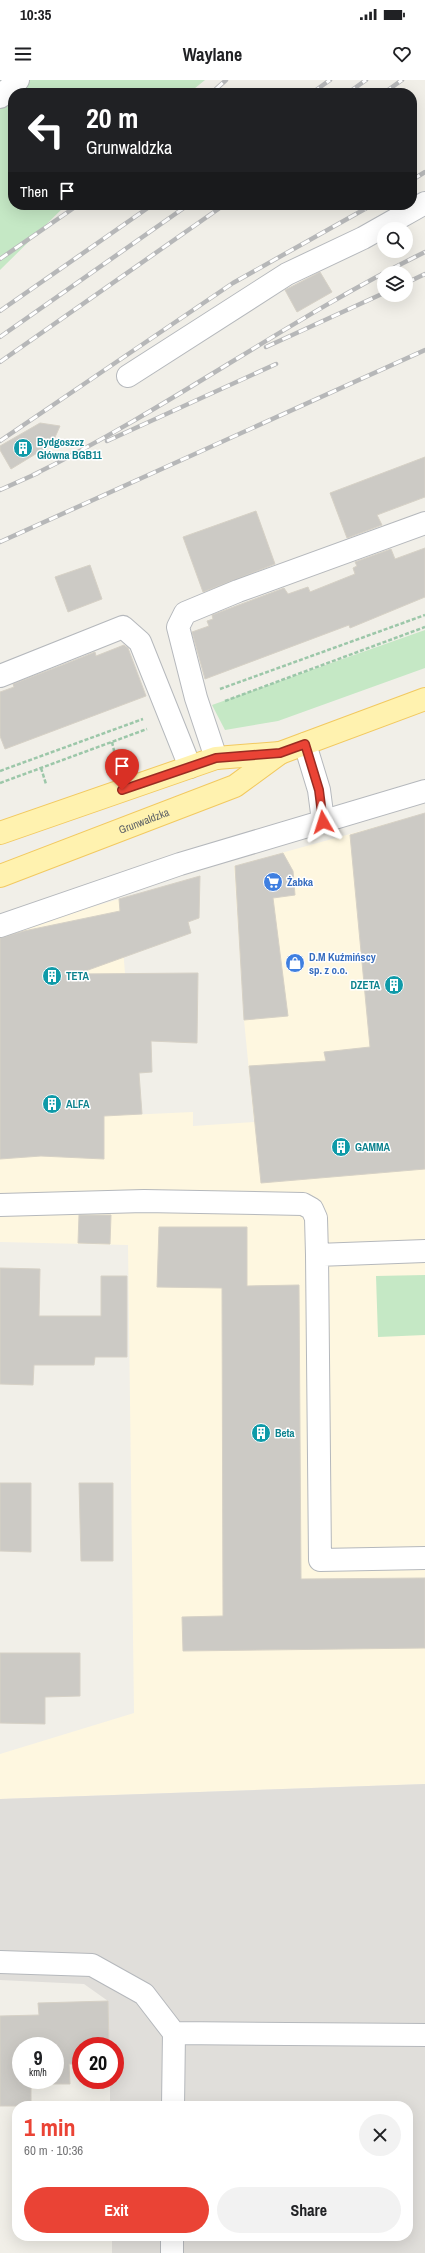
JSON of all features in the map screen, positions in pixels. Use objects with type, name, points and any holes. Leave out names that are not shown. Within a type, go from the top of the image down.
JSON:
[{"type":"main road","name":"Grunwaldzka","points":[[0,833],[216,758],[280,753],[425,699]]},
{"type":"main road","name":"Grunwaldzka","points":[[0,876],[235,786],[280,753]]},
{"type":"street","points":[[10,88],[18,80]]},
{"type":"street","points":[[0,98],[8,90]]},
{"type":"street","points":[[128,376],[288,274],[363,238],[413,210]]},
{"type":"street","points":[[216,758],[196,698],[178,627],[185,613],[238,591],[425,523]]},
{"type":"street","points":[[0,676],[123,627],[140,642],[190,767]]},
{"type":"street","points":[[305,744],[319,790],[323,822]]},
{"type":"street","points":[[0,926],[180,864],[425,791]]},
{"type":"street","points":[[0,1205],[144,1201],[303,1204],[312,1209],[316,1218],[317,1255],[320,1560],[425,1558]]},
{"type":"street","points":[[317,1255],[425,1251]]},
{"type":"street","points":[[0,1962],[92,1965],[144,1994],[174,2033],[173,2101]]},
{"type":"street","points":[[174,2033],[425,2035]]},
{"type":"street","points":[[172,2241],[172,2253]]},
{"type":"path","points":[[112,742],[116,759]]},
{"type":"path","points":[[41,768],[46,784]]},
{"type":"shaded area","points":[[408,818],[425,906],[425,1784],[0,1799],[0,1754],[134,1713],[128,1245],[0,1242],[0,934],[119,899],[127,998],[127,1115],[193,1112],[193,1126],[254,1122],[244,1020],[234,866]]},
{"type":"shaded area","points":[[425,1784],[425,2253],[112,2253],[112,2241],[413,2241],[413,2101],[110,2101],[110,2089],[124,2089],[124,2037],[109,2037],[108,2001],[84,1984],[0,1980],[0,1799]]},
{"type":"green space","points":[[0,80],[205,80],[195,88],[8,88],[8,210],[61,210],[0,270]]},
{"type":"green space","points":[[425,630],[425,668],[278,721],[225,730],[212,705]]},
{"type":"green space","points":[[425,1275],[425,1335],[378,1337],[376,1276]]},
{"type":"building","points":[[320,272],[332,292],[297,312],[285,290]]},
{"type":"building","name":"Bydgoszcz Główna BGB11","points":[[40,423],[60,426],[52,444],[11,469],[0,450],[0,446]]},
{"type":"building","points":[[425,457],[425,497],[377,515],[382,525],[347,538],[330,493]]},
{"type":"building","points":[[256,511],[275,564],[203,592],[183,537]]},
{"type":"building","points":[[425,548],[425,597],[350,628],[349,625],[205,679],[192,632],[209,626],[207,621],[213,619],[212,615],[284,588],[288,594],[308,587],[310,592],[355,574],[353,568],[357,566],[355,562],[391,549],[395,559]]},
{"type":"building","points":[[90,565],[102,599],[68,612],[55,577]]},
{"type":"building","points":[[124,645],[128,648],[146,696],[5,749],[0,736],[0,692],[14,687],[13,684],[95,652],[96,656]]},
{"type":"building","points":[[425,813],[425,1169],[261,1183],[249,1066],[326,1061],[324,1052],[370,1047],[350,835]]},
{"type":"building","points":[[283,853],[293,871],[295,895],[273,898],[288,1016],[244,1020],[235,866]]},
{"type":"building","points":[[200,876],[199,918],[188,922],[191,933],[77,974],[198,973],[197,1043],[151,1041],[152,1072],[139,1073],[142,1114],[104,1116],[104,1159],[41,1156],[0,1159],[0,938],[24,931],[120,911],[119,899]]},
{"type":"building","points":[[79,1215],[111,1215],[110,1244],[78,1243]]},
{"type":"building","name":"Beta","points":[[159,1227],[247,1227],[247,1286],[299,1285],[301,1579],[425,1578],[425,1648],[183,1651],[182,1617],[223,1616],[222,1288],[157,1287]]},
{"type":"building","points":[[0,1268],[40,1269],[39,1316],[101,1316],[101,1276],[127,1276],[127,1357],[95,1357],[94,1365],[34,1365],[33,1385],[0,1384]]},
{"type":"building","points":[[0,1483],[31,1483],[31,1552],[0,1551]]},
{"type":"building","points":[[79,1483],[113,1483],[113,1561],[81,1561]]},
{"type":"building","points":[[0,1653],[80,1653],[80,1696],[45,1697],[45,1724],[0,1723]]},
{"type":"building","points":[[108,2001],[109,2037],[72,2037],[72,2064],[69,2064],[70,2084],[64,2084],[64,2037],[12,2037],[12,2089],[31,2089],[31,2101],[12,2101],[12,2106],[0,2106],[0,2016],[39,2015],[38,2003]]},
{"type":"railway","points":[[217,88],[226,80]]},
{"type":"railway","points":[[319,88],[330,80]]},
{"type":"railway","points":[[355,88],[366,80]]},
{"type":"railway","points":[[391,88],[402,80]]},
{"type":"railway","points":[[417,177],[425,172]]},
{"type":"railway","points":[[0,259],[71,210]]},
{"type":"railway","points":[[0,311],[145,210]]},
{"type":"railway","points":[[0,337],[181,210]]},
{"type":"railway","points":[[0,362],[217,210]]},
{"type":"railway","points":[[0,441],[233,283],[363,210]]},
{"type":"railway","points":[[33,475],[132,422],[326,305],[425,252]]},
{"type":"railway","points":[[413,280],[425,274]]},
{"type":"railway","points":[[266,347],[377,296]]},
{"type":"railway","points":[[0,542],[425,350]]},
{"type":"railway","points":[[107,441],[276,364]]},
{"type":"railway","points":[[0,490],[38,473]]},
{"type":"place","name":"Bydgoszcz Główna BGB11","points":[[23,448]]},
{"type":"place","name":"Żabka","points":[[273,882]]},
{"type":"place","name":"D.M Kuźmińscy sp. z o.o.","points":[[295,963]]},
{"type":"place","name":"TETA","points":[[52,976]]},
{"type":"place","name":"DZETA","points":[[394,985]]},
{"type":"place","name":"ALFA","points":[[52,1104]]},
{"type":"place","name":"GAMMA","points":[[341,1147]]},
{"type":"place","name":"Beta","points":[[261,1433]]},
{"type":"route","points":[[122,790],[216,758],[280,753],[305,744],[319,790],[323,822]]}]
